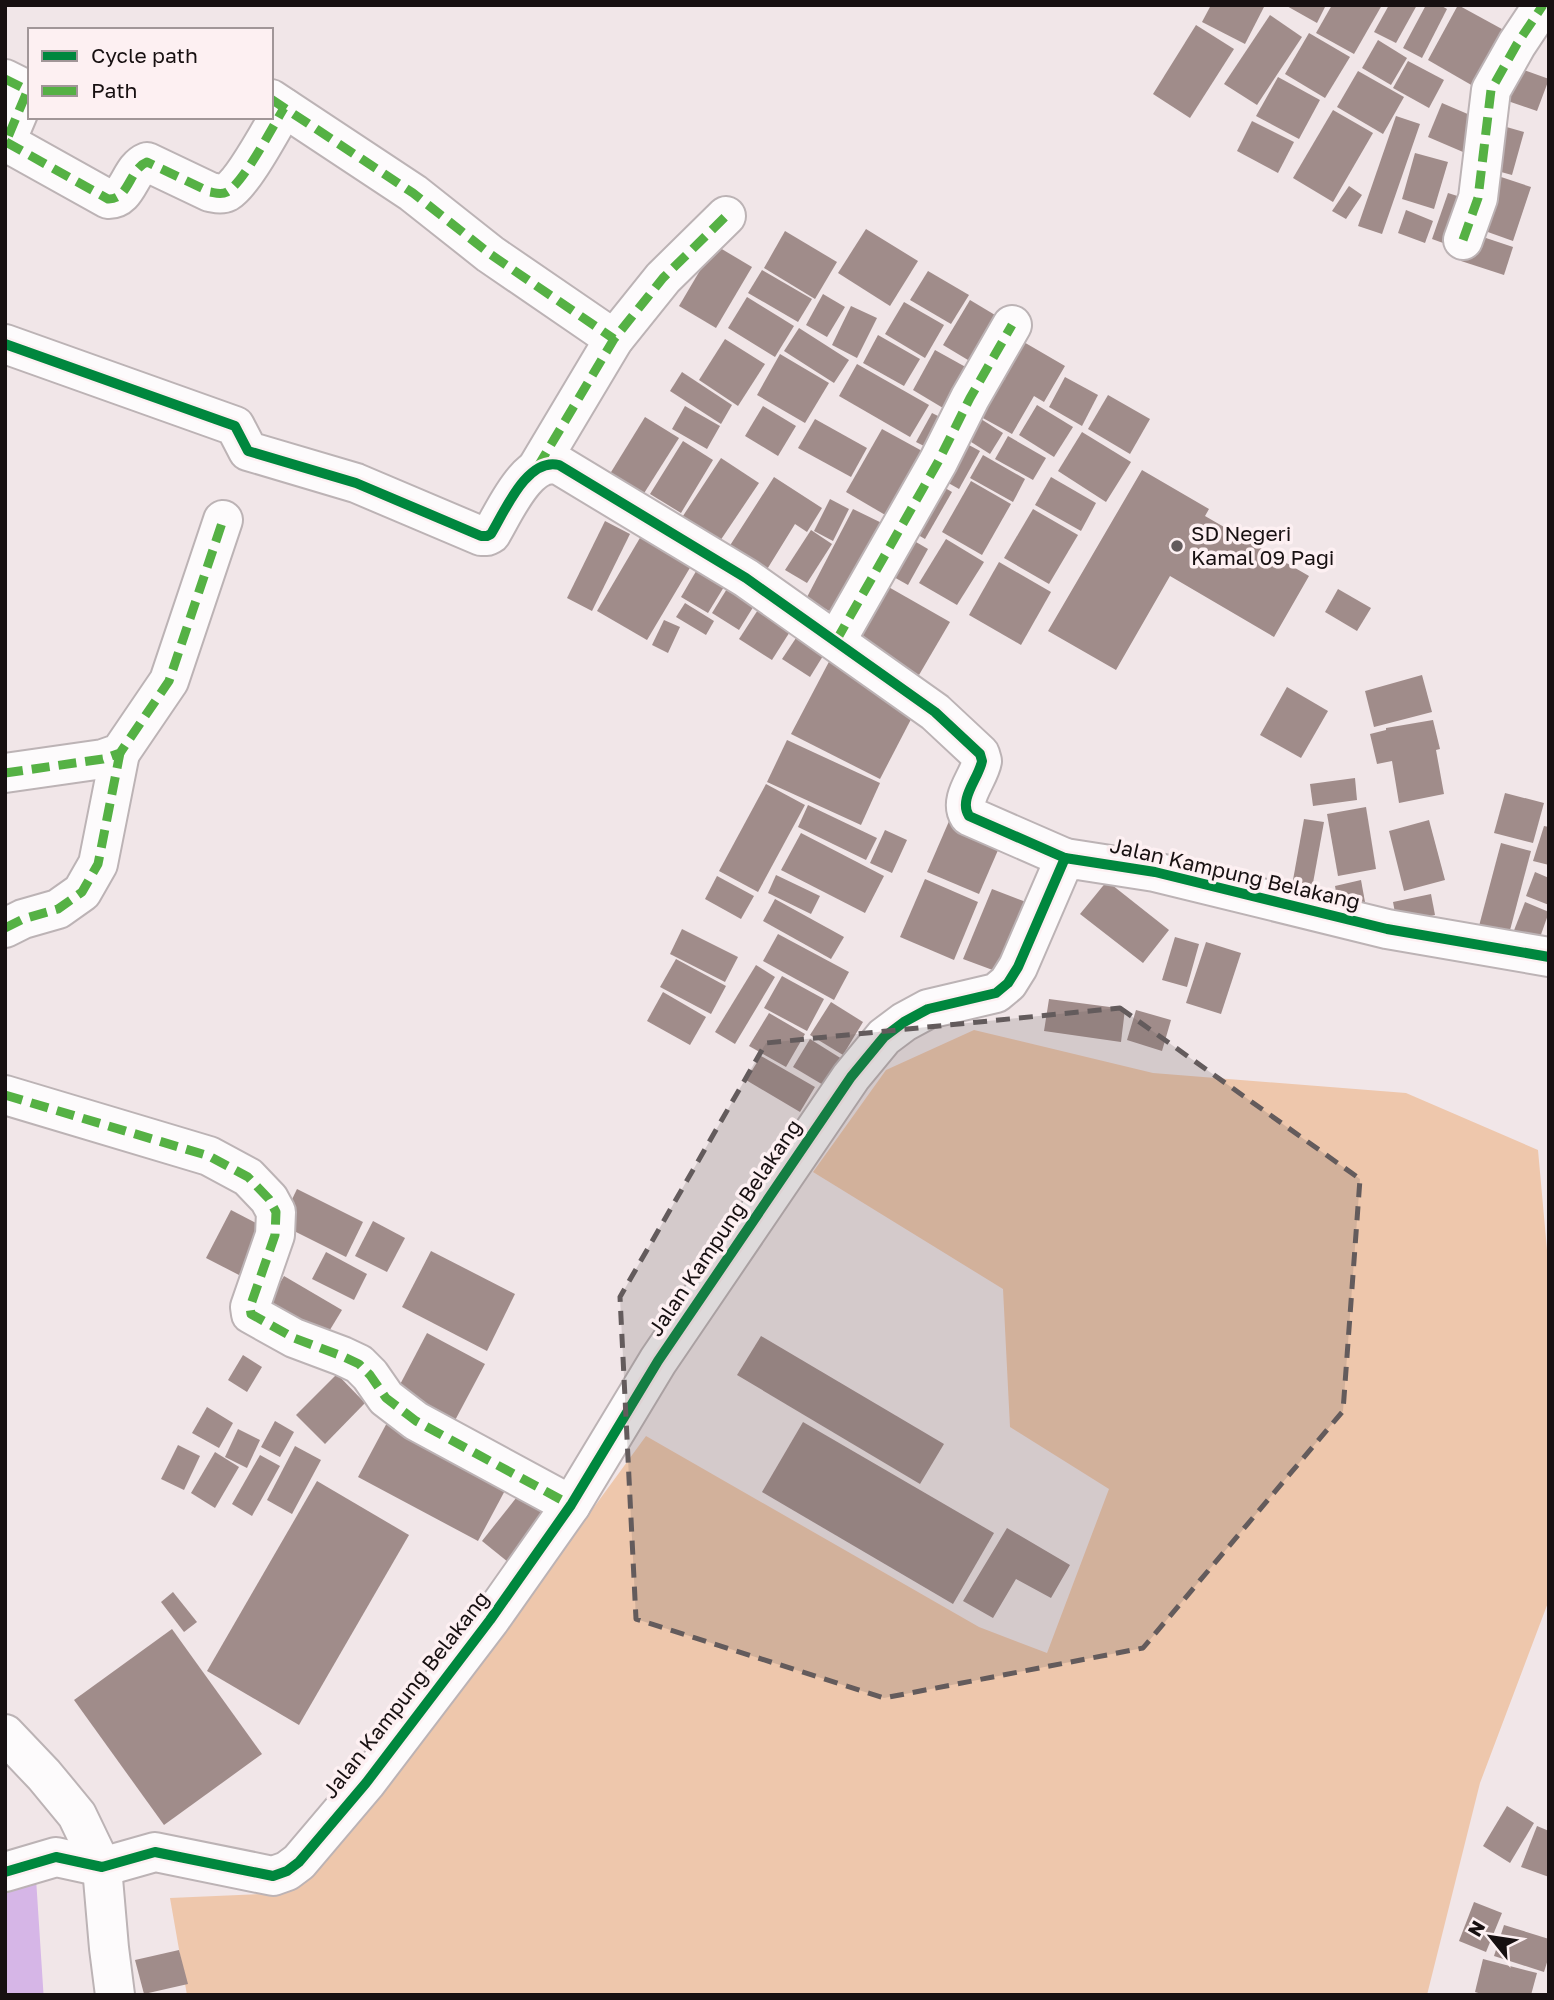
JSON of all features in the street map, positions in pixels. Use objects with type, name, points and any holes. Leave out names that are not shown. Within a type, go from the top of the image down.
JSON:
[{"type":"street","points":[[1463,240],[1478,198],[1491,90],[1543,5]]},
{"type":"street","points":[[19,84],[26,94],[6,143],[108,199],[120,196],[138,168],[147,162],[211,192],[221,194],[229,191],[240,179],[270,119]]},
{"type":"street","points":[[278,103],[413,193],[491,254],[614,339]]},
{"type":"street","points":[[5,344],[235,426],[248,451],[356,483],[481,536],[491,534],[524,479],[537,468],[614,339],[663,278],[726,216]]},
{"type":"street","points":[[836,641],[939,462],[970,398],[1012,325]]},
{"type":"street","points":[[537,468],[551,463],[559,465],[746,578],[935,712],[980,754],[981,766],[966,799],[969,816],[1065,858]]},
{"type":"street","points":[[5,928],[23,919],[58,909],[82,892],[99,864],[120,754],[169,681],[223,520]]},
{"type":"street","points":[[5,773],[103,759],[120,754]]},
{"type":"street","name":"Jalan Kampung Belakang","points":[[5,1872],[55,1857],[102,1867],[155,1852],[273,1876],[293,1866],[374,1772],[491,1620],[571,1504],[658,1362],[850,1077],[884,1037],[904,1022],[928,1009],[996,993],[1008,983],[1018,967],[1065,858],[1155,872],[1387,929],[1549,957]]},
{"type":"street","points":[[5,1095],[209,1156],[248,1177],[270,1199],[276,1212],[275,1235],[250,1307],[251,1314],[294,1338],[359,1364],[386,1398],[416,1421],[571,1504]]},
{"type":"street","points":[[5,1734],[77,1815],[102,1867],[115,1995]]},
{"type":"highlighted area","points":[[1120,1008],[1360,1179],[1343,1411],[1143,1648],[884,1698],[636,1619],[620,1297],[766,1043]]},
{"type":"shaded area","points":[[974,1030],[1153,1073],[1406,1093],[1538,1150],[1549,1272],[1549,1600],[1480,1783],[1427,1995],[187,1995],[170,1898],[285,1893],[418,1748],[646,1436],[979,1627],[1047,1653],[1109,1489],[1010,1427],[1003,1289],[813,1172],[886,1070]]},
{"type":"building","points":[[1211,5],[1265,5],[1245,44],[1202,22]]},
{"type":"building","points":[[1285,5],[1326,5],[1317,23]]},
{"type":"building","points":[[1332,5],[1382,5],[1354,54],[1316,33]]},
{"type":"building","points":[[1389,5],[1417,5],[1396,43],[1374,32]]},
{"type":"building","points":[[1426,5],[1440,5],[1447,9],[1422,58],[1403,48]]},
{"type":"building","points":[[1458,5],[1511,34],[1480,90],[1428,60]]},
{"type":"building","points":[[1270,15],[1302,37],[1257,105],[1224,84]]},
{"type":"building","points":[[1196,25],[1234,49],[1190,118],[1153,94]]},
{"type":"building","points":[[1309,33],[1350,57],[1325,98],[1285,74]]},
{"type":"building","points":[[1378,40],[1407,58],[1391,85],[1362,68]]},
{"type":"building","points":[[1408,61],[1444,80],[1429,108],[1393,88]]},
{"type":"building","points":[[1510,65],[1549,79],[1537,111],[1499,98]]},
{"type":"building","points":[[1358,71],[1404,97],[1383,134],[1337,107]]},
{"type":"building","points":[[1278,77],[1320,100],[1299,139],[1256,116]]},
{"type":"building","points":[[1442,103],[1484,121],[1470,155],[1428,137]]},
{"type":"building","points":[[1333,110],[1373,133],[1333,202],[1293,178]]},
{"type":"building","points":[[1396,116],[1420,124],[1382,234],[1358,226]]},
{"type":"building","points":[[1252,121],[1294,142],[1278,173],[1237,151]]},
{"type":"building","points":[[1496,124],[1524,132],[1512,175],[1483,167]]},
{"type":"building","points":[[1415,153],[1448,162],[1434,209],[1402,199]]},
{"type":"building","points":[[1489,173],[1531,187],[1513,241],[1471,226]]},
{"type":"building","points":[[1349,186],[1362,195],[1346,219],[1332,211]]},
{"type":"building","points":[[1448,193],[1473,201],[1457,248],[1432,239]]},
{"type":"building","points":[[1406,210],[1433,221],[1425,243],[1398,233]]},
{"type":"building","points":[[866,229],[918,261],[890,306],[838,273]]},
{"type":"building","points":[[785,231],[837,262],[815,299],[764,268]]},
{"type":"building","points":[[1471,233],[1513,247],[1504,275],[1461,261]]},
{"type":"building","points":[[715,245],[752,267],[716,328],[679,306]]},
{"type":"building","points":[[762,270],[812,299],[798,322],[748,293]]},
{"type":"building","points":[[928,271],[969,295],[951,324],[910,300]]},
{"type":"building","points":[[823,294],[845,307],[827,337],[806,325]]},
{"type":"building","points":[[747,297],[794,326],[775,357],[728,328]]},
{"type":"building","points":[[970,300],[1005,321],[978,366],[943,345]]},
{"type":"building","points":[[904,302],[944,325],[925,358],[885,334]]},
{"type":"building","points":[[851,306],[877,318],[857,358],[832,345]]},
{"type":"building","points":[[799,328],[849,360],[834,383],[784,351]]},
{"type":"building","points":[[1010,334],[1065,366],[1044,402],[1034,396],[1012,434],[970,411],[991,372],[1007,380],[989,370]]},
{"type":"building","points":[[878,335],[920,359],[904,386],[863,363]]},
{"type":"building","points":[[725,339],[765,364],[738,406],[699,380]]},
{"type":"building","points":[[935,350],[971,370],[948,411],[913,390]]},
{"type":"building","points":[[780,354],[829,383],[805,423],[757,395]]},
{"type":"building","points":[[857,364],[929,405],[910,437],[839,396]]},
{"type":"building","points":[[682,372],[732,405],[721,424],[670,391]]},
{"type":"building","points":[[1065,377],[1098,395],[1082,426],[1049,407]]},
{"type":"building","points":[[1108,395],[1150,419],[1130,454],[1088,429]]},
{"type":"building","points":[[1037,405],[1073,427],[1054,457],[1019,435]]},
{"type":"building","points":[[685,406],[720,426],[707,449],[672,429]]},
{"type":"building","points":[[763,406],[796,426],[778,456],[745,436]]},
{"type":"building","points":[[970,412],[1003,433],[990,454],[957,433]]},
{"type":"building","points":[[932,413],[948,421],[932,450],[916,442]]},
{"type":"building","points":[[645,417],[679,438],[641,498],[608,477]]},
{"type":"building","points":[[815,419],[867,448],[851,477],[798,448]]},
{"type":"building","points":[[882,429],[924,452],[887,516],[846,492]]},
{"type":"building","points":[[1082,432],[1131,462],[1106,502],[1058,471]]},
{"type":"building","points":[[1008,436],[1046,458],[1033,480],[995,459]]},
{"type":"building","points":[[956,438],[980,451],[959,489],[936,476]]},
{"type":"building","points":[[683,441],[713,460],[681,513],[650,494]]},
{"type":"building","points":[[983,455],[1025,479],[1013,502],[970,478]]},
{"type":"building","points":[[721,458],[759,483],[718,544],[681,519]]},
{"type":"building","name":"SD Negeri Kamal 09 Pagi","points":[[1142,470],[1209,509],[1205,516],[1309,576],[1274,637],[1170,576],[1116,670],[1048,631]]},
{"type":"building","points":[[774,477],[822,508],[807,532],[795,524],[766,571],[729,547]]},
{"type":"building","points":[[1051,477],[1096,503],[1081,531],[1035,505]]},
{"type":"building","points":[[933,481],[952,492],[925,539],[906,528]]},
{"type":"building","points":[[971,481],[1011,504],[982,555],[942,532]]},
{"type":"building","points":[[830,499],[849,509],[833,541],[814,531]]},
{"type":"building","points":[[853,509],[888,526],[841,617],[806,599]]},
{"type":"building","points":[[1033,509],[1078,535],[1049,584],[1004,558]]},
{"type":"building","points":[[605,521],[630,534],[592,611],[567,598]]},
{"type":"building","points":[[811,530],[832,544],[807,583],[785,570]]},
{"type":"building","points":[[644,531],[694,561],[647,640],[597,611]]},
{"type":"building","points":[[904,535],[928,549],[908,585],[883,571]]},
{"type":"building","points":[[946,539],[984,562],[957,605],[919,583]]},
{"type":"building","points":[[702,561],[730,577],[708,613],[681,597]]},
{"type":"building","points":[[999,562],[1051,592],[1021,645],[969,615]]},
{"type":"building","points":[[733,579],[760,596],[739,630],[712,613]]},
{"type":"building","points":[[878,581],[950,622],[919,675],[848,635]]},
{"type":"building","points":[[1338,589],[1371,608],[1357,631],[1325,612]]},
{"type":"building","points":[[765,599],[798,619],[772,660],[739,639]]},
{"type":"building","points":[[685,603],[714,621],[706,635],[676,617]]},
{"type":"building","points":[[664,620],[680,627],[668,653],[652,645]]},
{"type":"building","points":[[804,626],[831,643],[810,677],[782,659]]},
{"type":"building","points":[[832,656],[920,702],[880,779],[791,734]]},
{"type":"building","points":[[1422,675],[1432,712],[1374,727],[1365,691]]},
{"type":"building","points":[[1287,687],[1328,711],[1301,758],[1260,735]]},
{"type":"building","points":[[1433,720],[1440,749],[1436,750],[1444,794],[1399,803],[1392,761],[1377,764],[1370,734],[1386,728]]},
{"type":"building","points":[[787,740],[880,783],[861,825],[767,782]]},
{"type":"building","points":[[1355,778],[1357,800],[1313,806],[1310,784]]},
{"type":"building","points":[[766,784],[805,805],[758,892],[719,871]]},
{"type":"building","points":[[1505,793],[1544,803],[1533,843],[1494,833]]},
{"type":"building","points":[[808,805],[877,838],[866,860],[798,827]]},
{"type":"building","points":[[1366,807],[1376,869],[1338,876],[1327,814]]},
{"type":"building","points":[[953,812],[1005,834],[979,894],[927,872]]},
{"type":"building","points":[[1304,819],[1324,822],[1311,894],[1291,891]]},
{"type":"building","points":[[1429,820],[1445,880],[1404,891],[1389,831]]},
{"type":"building","points":[[1544,826],[1549,827],[1549,865],[1533,861]]},
{"type":"building","points":[[885,830],[907,840],[892,873],[870,863]]},
{"type":"building","points":[[801,833],[884,876],[865,913],[781,870]]},
{"type":"building","points":[[1501,843],[1531,851],[1509,934],[1479,926]]},
{"type":"building","points":[[1535,872],[1549,878],[1549,905],[1526,896]]},
{"type":"building","points":[[776,875],[820,896],[811,914],[768,893]]},
{"type":"building","points":[[717,876],[754,896],[741,919],[705,899]]},
{"type":"building","points":[[925,879],[978,902],[954,960],[900,937]]},
{"type":"building","points":[[1361,880],[1365,902],[1339,907],[1335,886]]},
{"type":"building","points":[[1107,881],[1169,930],[1143,963],[1080,914]]},
{"type":"building","points":[[992,889],[1026,902],[998,972],[963,959]]},
{"type":"building","points":[[1431,894],[1435,915],[1397,923],[1393,902]]},
{"type":"building","points":[[775,899],[844,937],[831,959],[763,921]]},
{"type":"building","points":[[1525,902],[1549,912],[1538,943],[1513,933]]},
{"type":"building","points":[[682,929],[738,957],[725,982],[670,954]]},
{"type":"building","points":[[778,934],[849,972],[834,1000],[763,961]]},
{"type":"building","points":[[1175,937],[1199,944],[1187,987],[1162,980]]},
{"type":"building","points":[[1206,942],[1241,953],[1221,1014],[1186,1003]]},
{"type":"building","points":[[676,959],[726,986],[711,1014],[660,987]]},
{"type":"building","points":[[756,965],[775,977],[735,1044],[715,1032]]},
{"type":"building","points":[[782,976],[824,999],[807,1031],[764,1008]]},
{"type":"building","points":[[663,992],[706,1017],[690,1045],[647,1021]]},
{"type":"building","points":[[1049,999],[1125,1009],[1121,1042],[1044,1031]]},
{"type":"building","points":[[831,1002],[863,1022],[843,1055],[810,1035]]},
{"type":"building","points":[[1136,1010],[1171,1020],[1162,1051],[1127,1040]]},
{"type":"building","points":[[769,1013],[805,1034],[786,1067],[749,1046]]},
{"type":"building","points":[[810,1039],[842,1059],[825,1086],[793,1067]]},
{"type":"building","points":[[761,1056],[815,1087],[800,1112],[746,1080]]},
{"type":"building","points":[[297,1189],[363,1222],[346,1257],[280,1224]]},
{"type":"building","points":[[231,1210],[264,1227],[239,1275],[206,1258]]},
{"type":"building","points":[[373,1221],[405,1238],[387,1272],[355,1256]]},
{"type":"building","points":[[431,1251],[515,1294],[487,1351],[402,1307]]},
{"type":"building","points":[[326,1252],[367,1274],[354,1300],[312,1279]]},
{"type":"building","points":[[284,1276],[342,1310],[322,1343],[264,1310]]},
{"type":"building","points":[[427,1333],[485,1364],[452,1426],[394,1396]]},
{"type":"building","points":[[761,1336],[944,1444],[920,1484],[737,1375]]},
{"type":"building","points":[[243,1355],[262,1367],[247,1392],[228,1380]]},
{"type":"building","points":[[337,1374],[365,1403],[325,1444],[296,1415]]},
{"type":"building","points":[[207,1407],[233,1423],[219,1448],[192,1433]]},
{"type":"building","points":[[389,1419],[509,1483],[478,1541],[358,1477]]},
{"type":"building","points":[[275,1421],[294,1432],[280,1457],[261,1447]]},
{"type":"building","points":[[803,1422],[994,1533],[953,1604],[762,1492]]},
{"type":"building","points":[[238,1429],[260,1440],[247,1468],[225,1457]]},
{"type":"building","points":[[178,1445],[200,1456],[184,1490],[161,1479]]},
{"type":"building","points":[[295,1446],[321,1460],[292,1514],[267,1500]]},
{"type":"building","points":[[215,1452],[239,1467],[215,1508],[191,1493]]},
{"type":"building","points":[[260,1455],[280,1466],[252,1516],[232,1504]]},
{"type":"building","points":[[317,1481],[409,1535],[299,1725],[207,1671]]},
{"type":"building","points":[[520,1493],[546,1513],[508,1562],[482,1541]]},
{"type":"building","points":[[1007,1528],[1070,1565],[1051,1598],[1016,1579],[993,1618],[963,1601]]},
{"type":"building","points":[[173,1592],[197,1622],[184,1632],[161,1602]]},
{"type":"building","points":[[172,1629],[262,1754],[164,1825],[74,1700]]},
{"type":"building","points":[[1507,1806],[1534,1823],[1510,1863],[1483,1846]]},
{"type":"building","points":[[1537,1826],[1549,1831],[1549,1877],[1521,1867]]},
{"type":"building","points":[[1474,1902],[1502,1913],[1486,1952],[1459,1941]]},
{"type":"building","points":[[1504,1925],[1549,1939],[1549,1956],[1544,1972],[1494,1956]]},
{"type":"building","points":[[179,1950],[188,1984],[144,1994],[135,1960]]},
{"type":"building","points":[[1483,1959],[1537,1973],[1531,1995],[1485,1995],[1475,1992]]},
{"type":"waterway","points":[[5,1887],[12,1995]]},
{"type":"marked path","points":[[1463,240],[1478,198],[1491,90],[1543,5]]},
{"type":"marked path","points":[[5,79],[23,88],[26,94],[5,144]]},
{"type":"marked path","points":[[273,100],[413,193],[490,254],[614,339]]},
{"type":"marked path","points":[[6,142],[108,199],[120,195],[136,171],[147,162],[218,194],[227,192],[242,177],[284,108]]},
{"type":"marked path","points":[[537,468],[614,339],[663,278],[726,216]]},
{"type":"marked path","points":[[836,641],[1012,325]]},
{"type":"marked path","points":[[5,773],[103,759],[120,753],[169,681],[223,520]]},
{"type":"marked path","points":[[5,928],[23,919],[58,909],[82,892],[98,864],[120,753]]},
{"type":"marked path","points":[[5,1095],[209,1156],[248,1177],[269,1199],[276,1212],[275,1235],[250,1307],[251,1314],[294,1338],[359,1364],[386,1398],[416,1421],[571,1505]]},
{"type":"cycle path","points":[[5,344],[235,426],[248,451],[356,483],[481,536],[491,534],[527,477],[547,465],[559,465],[746,578],[935,712],[980,754],[980,768],[967,796],[966,809],[969,816],[1065,858]]},
{"type":"cycle path","points":[[5,1872],[56,1857],[102,1867],[155,1852],[273,1876],[287,1871],[299,1862],[366,1783],[490,1620],[571,1505],[658,1361],[851,1077],[884,1037],[904,1022],[928,1009],[996,993],[1008,983],[1018,967],[1065,858],[1155,872],[1387,929],[1549,957]]},
{"type":"place","name":"SD Negeri Kamal 09 Pagi","points":[[1177,546]]}]
